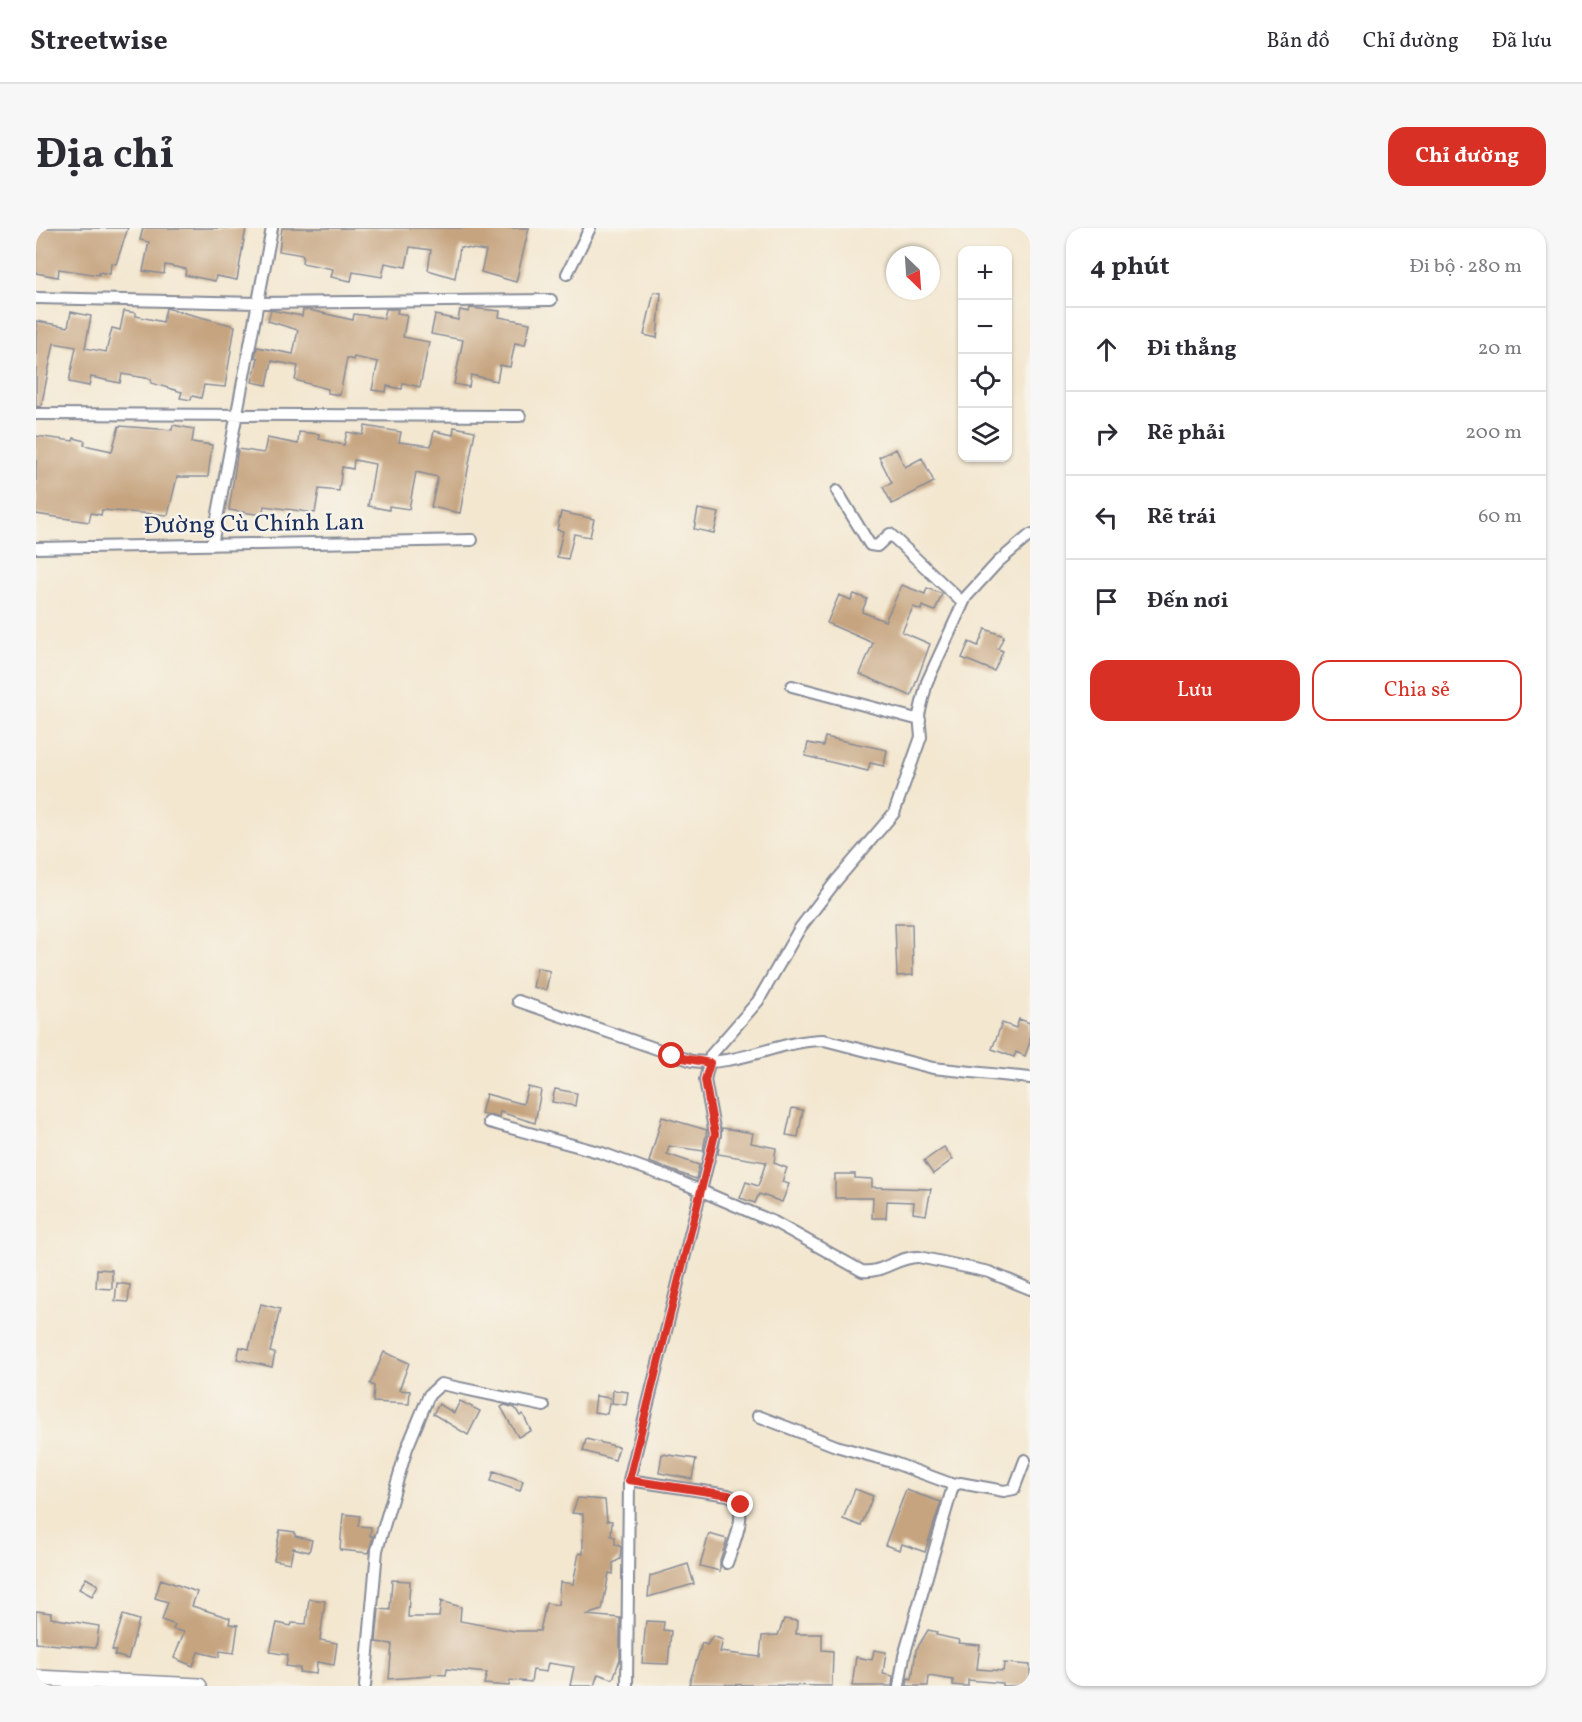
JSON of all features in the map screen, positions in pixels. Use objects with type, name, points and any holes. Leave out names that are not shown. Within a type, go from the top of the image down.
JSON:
[{"type":"main road","points":[[36,1678],[199,1686]]},
{"type":"street","points":[[212,545],[272,228]]},
{"type":"street","points":[[567,274],[590,228]]},
{"type":"street","points":[[36,298],[258,303],[551,300]]},
{"type":"street","points":[[36,414],[520,416]]},
{"type":"street","points":[[837,491],[870,545],[877,546],[890,534],[963,603]]},
{"type":"street","points":[[627,1686],[629,1480],[715,1134],[705,1080],[711,1055],[758,1001],[800,928],[836,881],[894,813],[921,737],[920,720],[927,682],[963,603],[998,562],[1030,535]]},
{"type":"street","name":"Đường Cù Chính Lan","points":[[36,548],[472,540]]},
{"type":"street","points":[[792,686],[920,720]]},
{"type":"street","points":[[518,1001],[672,1056],[710,1063],[824,1040],[922,1066],[1030,1078]]},
{"type":"street","points":[[489,1122],[602,1153],[702,1192],[776,1223],[862,1271],[874,1271],[908,1256],[919,1257],[989,1272],[1030,1289]]},
{"type":"street","points":[[365,1686],[377,1550],[403,1458],[429,1395],[441,1384],[449,1383],[482,1394],[544,1406]]},
{"type":"street","points":[[758,1416],[836,1446],[889,1461],[954,1485],[960,1483],[1004,1491],[1014,1489],[1025,1460]]},
{"type":"street","points":[[629,1480],[729,1495],[738,1500],[741,1505],[739,1522],[727,1563]]},
{"type":"street","points":[[898,1686],[904,1656],[954,1485]]},
{"type":"building","points":[[36,228],[128,228],[116,264],[111,263],[110,274],[99,272],[99,275],[59,269],[58,277],[36,273]]},
{"type":"building","points":[[143,228],[246,228],[237,280],[216,276],[215,281],[185,275],[186,269],[165,265],[164,274],[143,271],[149,242],[140,240]]},
{"type":"building","points":[[282,228],[529,228],[516,282],[481,272],[486,251],[460,247],[455,278],[428,270],[431,250],[410,247],[406,267],[385,263],[382,277],[353,272],[351,281],[331,277],[333,269],[302,263],[303,255],[279,251]]},
{"type":"building","points":[[654,292],[661,293],[657,338],[644,335]]},
{"type":"building","points":[[166,308],[235,326],[225,387],[204,385],[201,398],[192,396],[191,400],[180,398],[182,392],[151,383],[151,379],[122,374],[120,383],[91,377],[89,386],[69,382],[76,347],[54,343],[41,407],[36,406],[36,321],[68,327],[71,312],[91,316],[85,348],[106,352],[112,328],[120,330],[124,311],[163,322]]},
{"type":"building","points":[[470,308],[500,311],[499,317],[530,323],[525,345],[515,343],[510,367],[500,365],[497,381],[471,375],[469,387],[454,384],[463,340],[431,334],[435,315],[458,320],[460,310],[469,312]]},
{"type":"building","points":[[386,309],[398,309],[397,313],[407,315],[403,337],[429,342],[420,387],[403,383],[402,389],[387,386],[386,392],[372,390],[378,362],[354,357],[353,360],[347,358],[340,395],[328,393],[328,389],[295,380],[298,366],[272,361],[267,385],[252,382],[258,358],[255,357],[257,347],[293,354],[298,330],[268,321],[271,310],[302,316],[303,310],[309,310],[353,320],[354,314],[384,318]]},
{"type":"building","points":[[173,425],[194,429],[192,442],[212,445],[208,477],[177,477],[168,515],[102,510],[101,515],[91,513],[89,522],[36,514],[36,436],[73,441],[74,438],[85,441],[84,445],[112,451],[119,426],[172,430]]},
{"type":"building","points":[[365,426],[401,432],[399,442],[431,446],[434,431],[453,435],[454,427],[475,431],[460,513],[431,507],[438,477],[416,472],[409,509],[389,506],[389,510],[368,506],[375,464],[354,460],[353,469],[342,467],[339,491],[319,489],[315,513],[264,506],[262,515],[229,510],[238,449],[264,453],[267,438],[298,444],[299,432],[319,434],[319,439],[344,445],[347,432],[363,435]]},
{"type":"building","points":[[896,449],[905,467],[922,458],[934,482],[892,504],[883,487],[892,483],[879,457]]},
{"type":"building","points":[[698,509],[719,513],[714,533],[694,529]]},
{"type":"building","points":[[561,512],[594,519],[590,537],[574,534],[568,559],[557,557],[563,531],[557,530]]},
{"type":"building","points":[[902,585],[925,594],[927,588],[942,594],[935,611],[922,606],[921,610],[913,607],[902,632],[930,644],[911,696],[860,674],[873,643],[827,623],[839,595],[851,600],[854,594],[867,599],[862,612],[885,621]]},
{"type":"building","points":[[985,629],[1004,636],[998,649],[1003,651],[994,671],[962,658],[969,642],[978,646]]},
{"type":"building","points":[[825,737],[887,750],[884,766],[870,763],[868,771],[805,756],[808,743],[823,746]]},
{"type":"building","points":[[895,924],[912,924],[913,975],[897,976]]},
{"type":"building","points":[[537,968],[550,971],[546,990],[533,987]]},
{"type":"building","points":[[1019,1019],[1030,1023],[1030,1042],[1025,1056],[1016,1052],[1014,1057],[992,1049],[1002,1023],[1016,1028]]},
{"type":"building","points":[[528,1087],[541,1090],[535,1123],[500,1112],[499,1117],[481,1114],[486,1094],[523,1104]]},
{"type":"building","points":[[555,1089],[577,1093],[575,1106],[552,1102]]},
{"type":"building","points":[[792,1108],[803,1110],[798,1137],[786,1135]]},
{"type":"building","points":[[662,1117],[707,1130],[703,1151],[669,1146],[667,1154],[699,1165],[696,1179],[649,1162]]},
{"type":"building","points":[[722,1128],[753,1133],[751,1143],[776,1148],[774,1163],[787,1168],[782,1182],[789,1184],[782,1202],[759,1194],[755,1203],[740,1198],[746,1182],[758,1186],[766,1162],[718,1154]]},
{"type":"building","points":[[944,1147],[953,1159],[933,1174],[924,1161]]},
{"type":"building","points":[[835,1174],[855,1174],[855,1178],[872,1179],[872,1187],[931,1189],[926,1215],[913,1213],[914,1202],[887,1201],[886,1218],[872,1218],[873,1198],[835,1198]]},
{"type":"building","points":[[97,1269],[112,1270],[112,1289],[96,1288]]},
{"type":"building","points":[[117,1283],[130,1285],[128,1302],[115,1301]]},
{"type":"building","points":[[261,1304],[280,1309],[270,1352],[275,1353],[272,1367],[237,1359],[240,1347],[249,1349]]},
{"type":"building","points":[[384,1352],[409,1363],[399,1390],[410,1391],[409,1404],[373,1402],[374,1386],[370,1384]]},
{"type":"building","points":[[613,1390],[628,1392],[626,1405],[612,1403]]},
{"type":"building","points":[[596,1396],[610,1398],[607,1414],[594,1412]]},
{"type":"building","points":[[460,1401],[480,1411],[468,1435],[433,1414],[439,1404],[454,1413]]},
{"type":"building","points":[[505,1405],[515,1408],[520,1416],[523,1414],[531,1431],[518,1437],[501,1407]]},
{"type":"building","points":[[586,1439],[619,1447],[615,1460],[583,1451]]},
{"type":"building","points":[[662,1454],[696,1459],[692,1479],[659,1473]]},
{"type":"building","points":[[494,1471],[523,1481],[520,1491],[491,1481]]},
{"type":"building","points":[[855,1489],[873,1496],[861,1526],[843,1519]]},
{"type":"building","points":[[906,1490],[941,1502],[925,1552],[902,1544],[900,1550],[885,1545]]},
{"type":"building","points":[[578,1498],[605,1500],[607,1521],[612,1521],[611,1536],[615,1537],[615,1544],[621,1547],[620,1559],[613,1563],[613,1574],[609,1573],[602,1610],[586,1615],[620,1618],[620,1659],[613,1679],[598,1674],[594,1686],[570,1686],[574,1667],[548,1663],[546,1672],[533,1670],[531,1682],[510,1680],[509,1686],[484,1684],[487,1673],[447,1669],[446,1675],[431,1674],[431,1676],[389,1679],[392,1644],[376,1642],[379,1609],[390,1610],[392,1580],[410,1581],[408,1617],[439,1617],[441,1601],[461,1607],[460,1621],[514,1631],[540,1631],[546,1603],[558,1605],[560,1582],[573,1584],[579,1553],[583,1554],[583,1514],[572,1513]]},
{"type":"building","points":[[343,1514],[360,1516],[358,1526],[371,1527],[370,1536],[373,1536],[369,1553],[340,1550]]},
{"type":"building","points":[[280,1530],[295,1532],[295,1536],[312,1540],[309,1552],[293,1548],[290,1563],[274,1560]]},
{"type":"building","points":[[709,1534],[727,1539],[720,1560],[720,1571],[700,1566]]},
{"type":"building","points":[[688,1564],[694,1584],[648,1597],[650,1576]]},
{"type":"building","points":[[86,1578],[98,1585],[92,1596],[79,1589]]},
{"type":"building","points":[[161,1579],[197,1592],[192,1606],[230,1618],[229,1624],[238,1625],[234,1653],[220,1651],[219,1657],[198,1652],[193,1666],[174,1658],[184,1632],[173,1629],[175,1625],[162,1620],[168,1602],[155,1598]]},
{"type":"building","points":[[309,1599],[325,1601],[320,1640],[337,1643],[334,1665],[317,1662],[316,1674],[299,1672],[300,1668],[286,1666],[288,1655],[270,1652],[277,1623],[291,1626],[292,1623],[306,1624]]},
{"type":"building","points":[[36,1611],[51,1613],[51,1618],[99,1626],[96,1648],[36,1643]]},
{"type":"building","points":[[123,1615],[139,1620],[128,1659],[114,1655],[116,1651],[112,1650]]},
{"type":"building","points":[[784,1619],[797,1621],[796,1634],[822,1634],[822,1650],[833,1651],[832,1686],[689,1684],[702,1643],[707,1645],[713,1636],[723,1640],[720,1652],[760,1657],[762,1636],[778,1635]]},
{"type":"building","points":[[646,1621],[664,1622],[663,1630],[671,1631],[668,1664],[642,1663]]},
{"type":"building","points":[[928,1630],[937,1632],[936,1635],[959,1640],[958,1643],[980,1645],[977,1669],[1003,1671],[1004,1663],[1030,1665],[1030,1686],[1002,1686],[1002,1683],[968,1680],[968,1686],[962,1686],[953,1685],[953,1680],[929,1676],[928,1686],[907,1686],[908,1678],[912,1679],[916,1650]]},
{"type":"building","points":[[874,1650],[886,1652],[883,1674],[893,1676],[892,1686],[852,1686],[856,1657],[872,1660]]},
{"type":"route","points":[[672,1056],[710,1063],[705,1080],[715,1134],[629,1480],[729,1495],[738,1500],[741,1505]]}]
